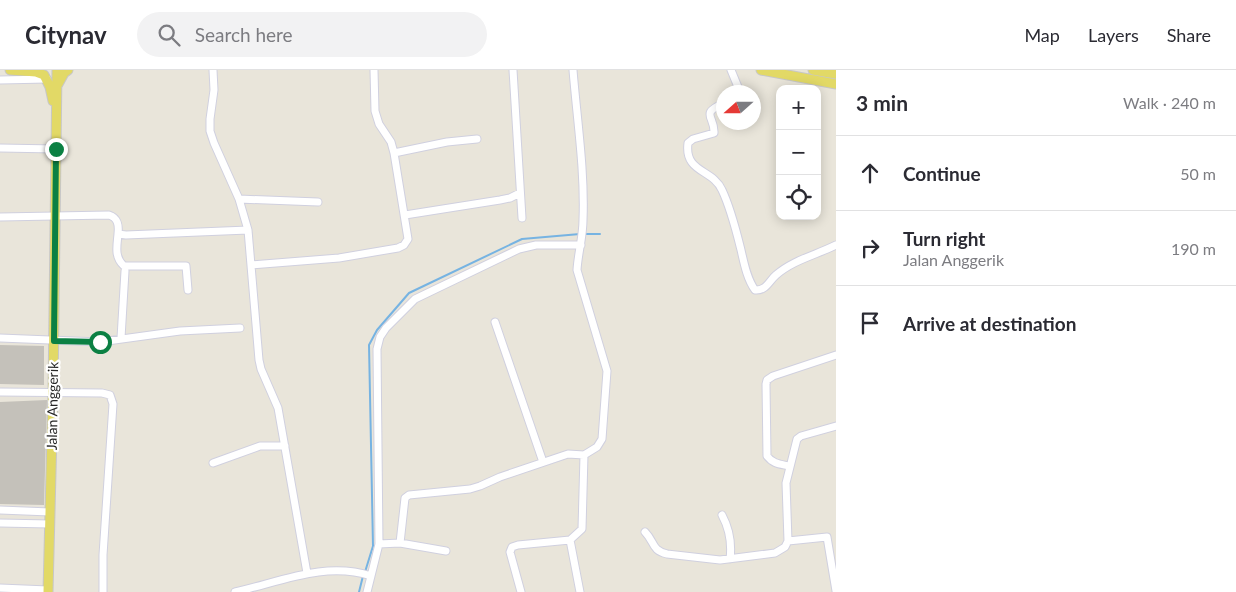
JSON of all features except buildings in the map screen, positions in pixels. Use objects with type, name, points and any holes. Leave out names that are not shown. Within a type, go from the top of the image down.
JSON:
[{"type":"main road","points":[[10,70],[40,73],[47,80],[57,113]]},
{"type":"main road","name":"Jalan Anggerik","points":[[48,591],[54,341],[57,70]]},
{"type":"main road","points":[[57,87],[62,76],[68,70]]},
{"type":"main road","points":[[761,70],[836,84]]},
{"type":"main road","points":[[812,70],[836,74]]},
{"type":"street","points":[[213,70],[214,90],[210,131],[239,199],[248,230],[259,360],[278,408],[307,573]]},
{"type":"street","points":[[252,265],[339,258],[398,248],[404,245],[408,239],[394,153],[391,142],[379,124],[375,111],[374,70]]},
{"type":"street","points":[[513,70],[522,218]]},
{"type":"street","points":[[400,543],[405,498],[409,495],[470,490],[568,454],[584,454],[596,447],[602,439],[607,371],[577,270],[583,222],[583,186],[574,70]]},
{"type":"street","points":[[731,70],[737,85]]},
{"type":"street","points":[[0,80],[47,80]]},
{"type":"street","points":[[716,106],[712,108],[709,113],[709,118],[715,130],[714,133],[693,139],[688,143],[688,148],[694,165],[700,171],[713,177],[723,190],[755,290],[764,288],[776,275],[796,262],[836,245]]},
{"type":"street","points":[[394,153],[446,142],[477,139]]},
{"type":"street","points":[[0,148],[56,149]]},
{"type":"street","points":[[405,215],[500,200],[520,193]]},
{"type":"street","points":[[239,199],[318,202]]},
{"type":"street","points":[[0,217],[111,215],[118,223],[117,255],[119,262],[124,266],[186,266],[188,290]]},
{"type":"street","points":[[118,234],[248,230]]},
{"type":"street","points":[[367,592],[366,575],[379,544],[377,349],[380,337],[386,328],[415,299],[519,249],[536,245],[581,244]]},
{"type":"street","points":[[121,338],[125,271]]},
{"type":"street","points":[[495,322],[543,462]]},
{"type":"street","points":[[0,338],[100,342],[180,331],[240,328]]},
{"type":"street","points":[[789,466],[775,463],[767,456],[767,380],[773,376],[836,355]]},
{"type":"street","points":[[0,392],[102,393],[110,395],[113,404],[103,554],[103,592]]},
{"type":"street","points":[[645,532],[649,536],[654,548],[659,552],[718,560],[775,553],[785,546],[788,541],[786,483],[796,439],[800,436],[836,426]]},
{"type":"street","points":[[213,463],[260,446],[285,446]]},
{"type":"street","points":[[521,592],[510,552],[512,547],[570,540],[582,529],[584,454]]},
{"type":"street","points":[[0,510],[50,512]]},
{"type":"street","points":[[722,515],[729,528],[732,547],[730,559]]},
{"type":"street","points":[[0,523],[50,524]]},
{"type":"street","points":[[788,541],[827,537],[836,591]]},
{"type":"street","points":[[570,540],[580,592]]},
{"type":"street","points":[[379,544],[400,543],[446,551]]},
{"type":"street","points":[[235,592],[307,573],[327,571],[366,575]]},
{"type":"street","points":[[0,588],[48,591]]},
{"type":"waterway","points":[[365,572],[373,546],[369,345],[377,330],[409,293],[522,239],[580,234]]},
{"type":"waterway","points":[[585,234],[600,234]]},
{"type":"waterway","points":[[359,592],[363,576]]},
{"type":"route","points":[[56,149],[54,341],[100,342]]}]
